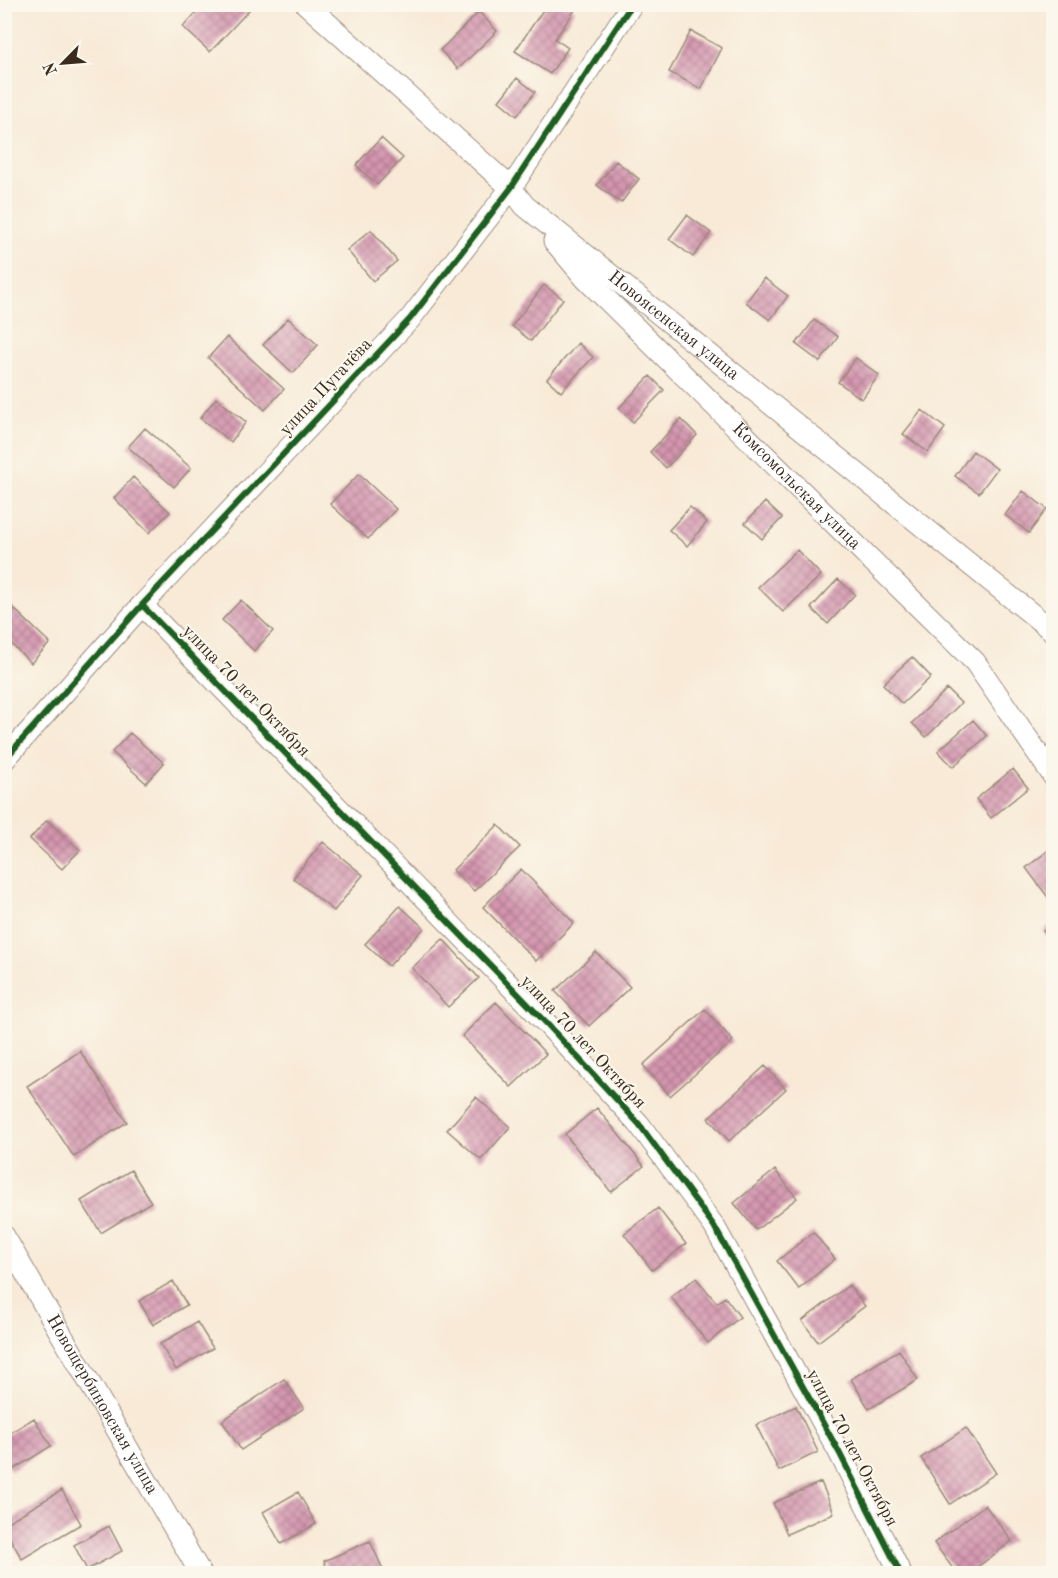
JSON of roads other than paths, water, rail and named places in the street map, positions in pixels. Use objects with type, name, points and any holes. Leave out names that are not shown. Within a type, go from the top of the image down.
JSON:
[{"type":"street","name":"Новоясенская улица","points":[[306,4],[511,188],[525,206],[1053,632]]},
{"type":"street","name":"улица Пугачёва","points":[[4,760],[142,605],[410,319],[511,188],[632,4]]},
{"type":"street","name":"Комсомольская улица","points":[[525,206],[586,279],[975,662],[1053,777]]},
{"type":"street","name":"улица 70 лет Октября","points":[[142,605],[548,1025],[639,1124],[714,1226],[839,1452],[901,1574]]},
{"type":"street","name":"Новощербиновская улица","points":[[4,1236],[201,1574]]}]
